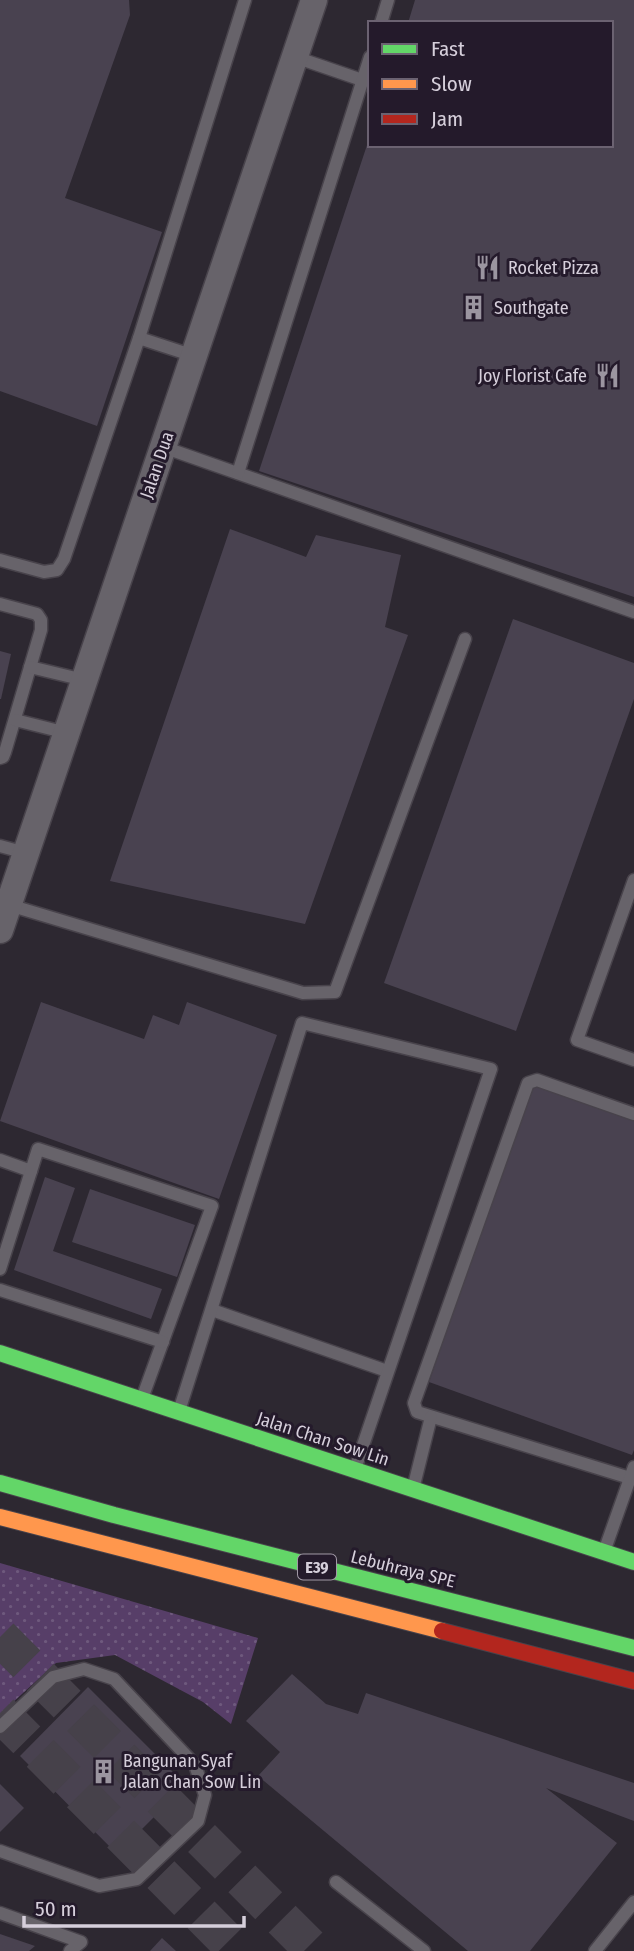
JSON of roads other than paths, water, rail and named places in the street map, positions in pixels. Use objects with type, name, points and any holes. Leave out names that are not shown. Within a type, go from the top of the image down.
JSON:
[{"type":"main road","name":"Jalan Chan Sow Lin","points":[[0,1353],[634,1562]]},
{"type":"main road","name":"Lebuhraya SPE","points":[[0,1483],[114,1515],[634,1648]]},
{"type":"main road","name":"E39","points":[[0,1517],[634,1681]]},
{"type":"street","name":"Jalan Dua","points":[[0,930],[314,0]]},
{"type":"lane","points":[[0,560],[44,572],[57,570],[64,559],[139,338],[245,0]]},
{"type":"lane","points":[[382,21],[388,0]]},
{"type":"lane","points":[[295,57],[362,80]]},
{"type":"lane","points":[[238,473],[368,63]]},
{"type":"lane","points":[[139,338],[194,356]]},
{"type":"lane","points":[[163,447],[634,612]]},
{"type":"lane","points":[[0,604],[37,614],[41,621],[15,720],[5,752],[0,758]]},
{"type":"lane","points":[[9,905],[303,993],[335,992],[465,639]]},
{"type":"lane","points":[[30,667],[85,680]]},
{"type":"lane","points":[[15,720],[66,733]]},
{"type":"lane","points":[[0,846],[26,853]]},
{"type":"lane","points":[[634,880],[577,1041],[634,1060]]},
{"type":"lane","points":[[178,1412],[302,1023],[491,1069],[354,1470]]},
{"type":"lane","points":[[604,1552],[632,1472],[417,1412],[414,1403],[528,1083],[537,1080],[634,1114]]},
{"type":"lane","points":[[0,1269],[38,1149],[212,1206],[142,1400]]},
{"type":"lane","points":[[0,1160],[31,1171]]},
{"type":"lane","points":[[0,1290],[163,1342]]},
{"type":"lane","points":[[212,1310],[387,1371]]},
{"type":"lane","points":[[413,1489],[431,1416]]},
{"type":"lane","points":[[0,1727],[53,1677],[84,1669],[114,1679],[195,1765],[205,1795],[198,1821],[137,1880],[99,1886],[0,1851]]},
{"type":"lane","points":[[336,1882],[424,1951]]},
{"type":"lane","points":[[597,1950],[634,1902]]},
{"type":"lane","points":[[0,1913],[80,1942],[70,1951]]},
{"type":"tunnel","points":[[0,1637],[314,1951]]},
{"type":"tunnel","points":[[0,1713],[237,1951]]},
{"type":"place","name":"Rocket Pizza","points":[[488,268]]},
{"type":"place","name":"Southgate","points":[[474,308]]},
{"type":"place","name":"Joy Florist Cafe","points":[[607,376]]},
{"type":"place","name":"Bangunan Syaf Jalan Chan Sow Lin","points":[[103,1771]]}]
